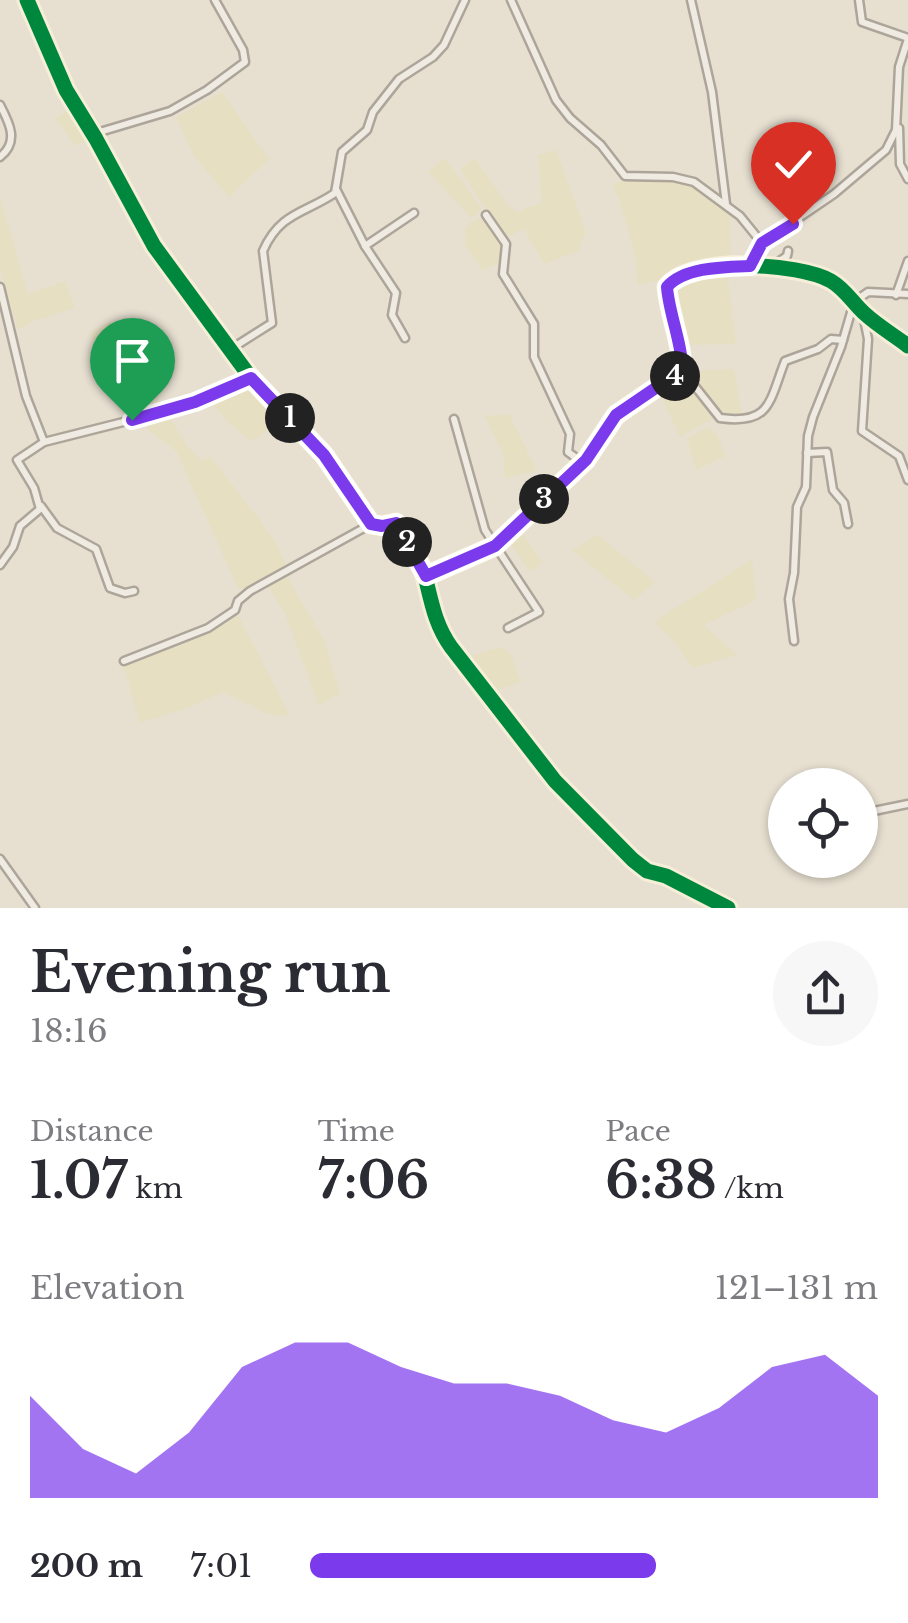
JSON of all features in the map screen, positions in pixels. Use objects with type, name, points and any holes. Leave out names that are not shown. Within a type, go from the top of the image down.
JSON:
[{"type":"street","points":[[28,0],[55,68],[154,246],[251,378],[324,455],[371,524]]},
{"type":"street","points":[[93,134],[170,110],[207,90],[245,62],[243,50],[214,0]]},
{"type":"street","points":[[233,353],[234,347],[272,323],[263,252],[266,244],[294,212],[332,196],[342,152],[367,130],[373,112],[399,79],[444,45],[464,0]]},
{"type":"street","points":[[511,0],[556,100],[608,152],[623,174],[638,179],[673,177],[692,181],[726,204],[762,243]]},
{"type":"street","points":[[692,0],[712,92],[726,204]]},
{"type":"street","points":[[860,0],[862,22],[908,38],[899,68],[898,119],[900,164],[908,179]]},
{"type":"street","points":[[0,105],[12,141],[0,157]]},
{"type":"street","points":[[750,266],[762,243],[880,156],[889,145],[898,119]]},
{"type":"street","points":[[809,162],[812,208]]},
{"type":"street","points":[[334,185],[396,293],[392,315],[405,338]]},
{"type":"street","points":[[366,246],[414,213]]},
{"type":"street","points":[[486,215],[506,244],[503,274],[534,324],[534,357],[570,434],[568,452],[583,463]]},
{"type":"street","points":[[772,267],[788,251]]},
{"type":"street","points":[[896,295],[908,261]]},
{"type":"street","points":[[843,340],[831,339],[818,349],[785,361],[761,416],[720,418],[682,370],[668,284],[700,271],[750,266],[825,278],[908,346]]},
{"type":"street","points":[[0,286],[26,396],[44,442]]},
{"type":"street","points":[[794,641],[789,598],[796,507],[806,488],[813,417],[854,302],[868,292],[908,294]]},
{"type":"street","points":[[861,310],[867,322],[868,339],[862,431],[899,456],[908,480]]},
{"type":"street","points":[[426,576],[495,546],[583,463],[616,415],[682,370]]},
{"type":"street","points":[[134,591],[125,593],[110,588],[96,549],[57,528],[17,460],[44,442],[159,413],[251,378]]},
{"type":"street","points":[[454,418],[480,514],[495,546],[539,612],[508,628]]},
{"type":"street","points":[[807,453],[827,452],[835,495],[844,502],[848,524]]},
{"type":"street","points":[[0,566],[13,547],[20,526],[39,511],[40,502]]},
{"type":"street","points":[[124,661],[208,628],[235,610],[245,594],[371,524],[396,523],[426,576],[440,632],[555,781],[640,866],[728,908]]},
{"type":"street","points":[[878,810],[908,804]]},
{"type":"street","points":[[0,859],[35,908]]},
{"type":"shaded area","points":[[222,92],[269,159],[229,197],[194,156],[176,117]]},
{"type":"shaded area","points":[[74,108],[94,137],[75,146],[55,118]]},
{"type":"shaded area","points":[[556,150],[586,232],[578,251],[544,264],[524,229],[504,238],[460,169],[475,158],[509,207],[521,213],[526,207],[542,203],[538,155]]},
{"type":"shaded area","points":[[445,158],[482,209],[477,214],[471,217],[428,172]]},
{"type":"shaded area","points":[[626,179],[688,183],[730,210],[731,264],[638,285],[635,256],[612,185]]},
{"type":"shaded area","points":[[0,197],[28,294],[65,281],[75,308],[18,330],[0,268]]},
{"type":"shaded area","points":[[479,218],[493,227],[505,251],[498,264],[482,270],[465,245],[465,230]]},
{"type":"shaded area","points":[[727,270],[736,344],[680,345],[669,289],[672,284],[690,276]]},
{"type":"shaded area","points":[[111,321],[160,403],[124,413],[89,333]]},
{"type":"shaded area","points":[[734,369],[742,416],[720,414],[687,371]]},
{"type":"shaded area","points":[[684,376],[714,418],[680,437],[658,389]]},
{"type":"shaded area","points":[[243,383],[277,421],[258,438],[249,440],[210,400]]},
{"type":"shaded area","points":[[167,413],[188,447],[202,461],[210,456],[259,519],[287,568],[239,590],[176,451],[149,431],[142,419]]},
{"type":"shaded area","points":[[509,414],[537,471],[505,478],[503,454],[485,416]]},
{"type":"shaded area","points":[[709,427],[726,456],[696,470],[687,438]]},
{"type":"shaded area","points":[[518,527],[543,563],[530,572],[507,538]]},
{"type":"shaded area","points":[[598,535],[655,582],[634,600],[572,550]]},
{"type":"shaded area","points":[[752,559],[756,600],[704,625],[737,655],[693,668],[675,642],[654,622]]},
{"type":"shaded area","points":[[287,577],[325,642],[340,693],[319,706],[285,614],[268,586]]},
{"type":"shaded area","points":[[237,613],[290,716],[270,715],[223,692],[139,723],[121,664],[191,639]]},
{"type":"shaded area","points":[[500,647],[510,653],[521,681],[493,692],[466,658]]},
{"type":"cycle path","points":[[27,0],[66,90],[154,246],[251,378],[324,455],[371,524],[396,523],[421,567],[438,623],[451,647],[555,781],[633,860],[647,871],[666,876],[728,908]]},
{"type":"cycle path","points":[[426,576],[495,546],[586,460],[616,415],[682,370],[667,287],[680,277],[698,270],[746,266],[816,275],[836,284],[869,318],[908,346]]},
{"type":"route","points":[[132,420],[195,402],[251,378],[324,455],[371,524],[396,523],[426,576],[495,546],[586,460],[609,422],[624,407],[682,370],[683,359],[668,299],[667,287],[672,280],[700,271],[750,266],[762,243],[793,224]]}]
